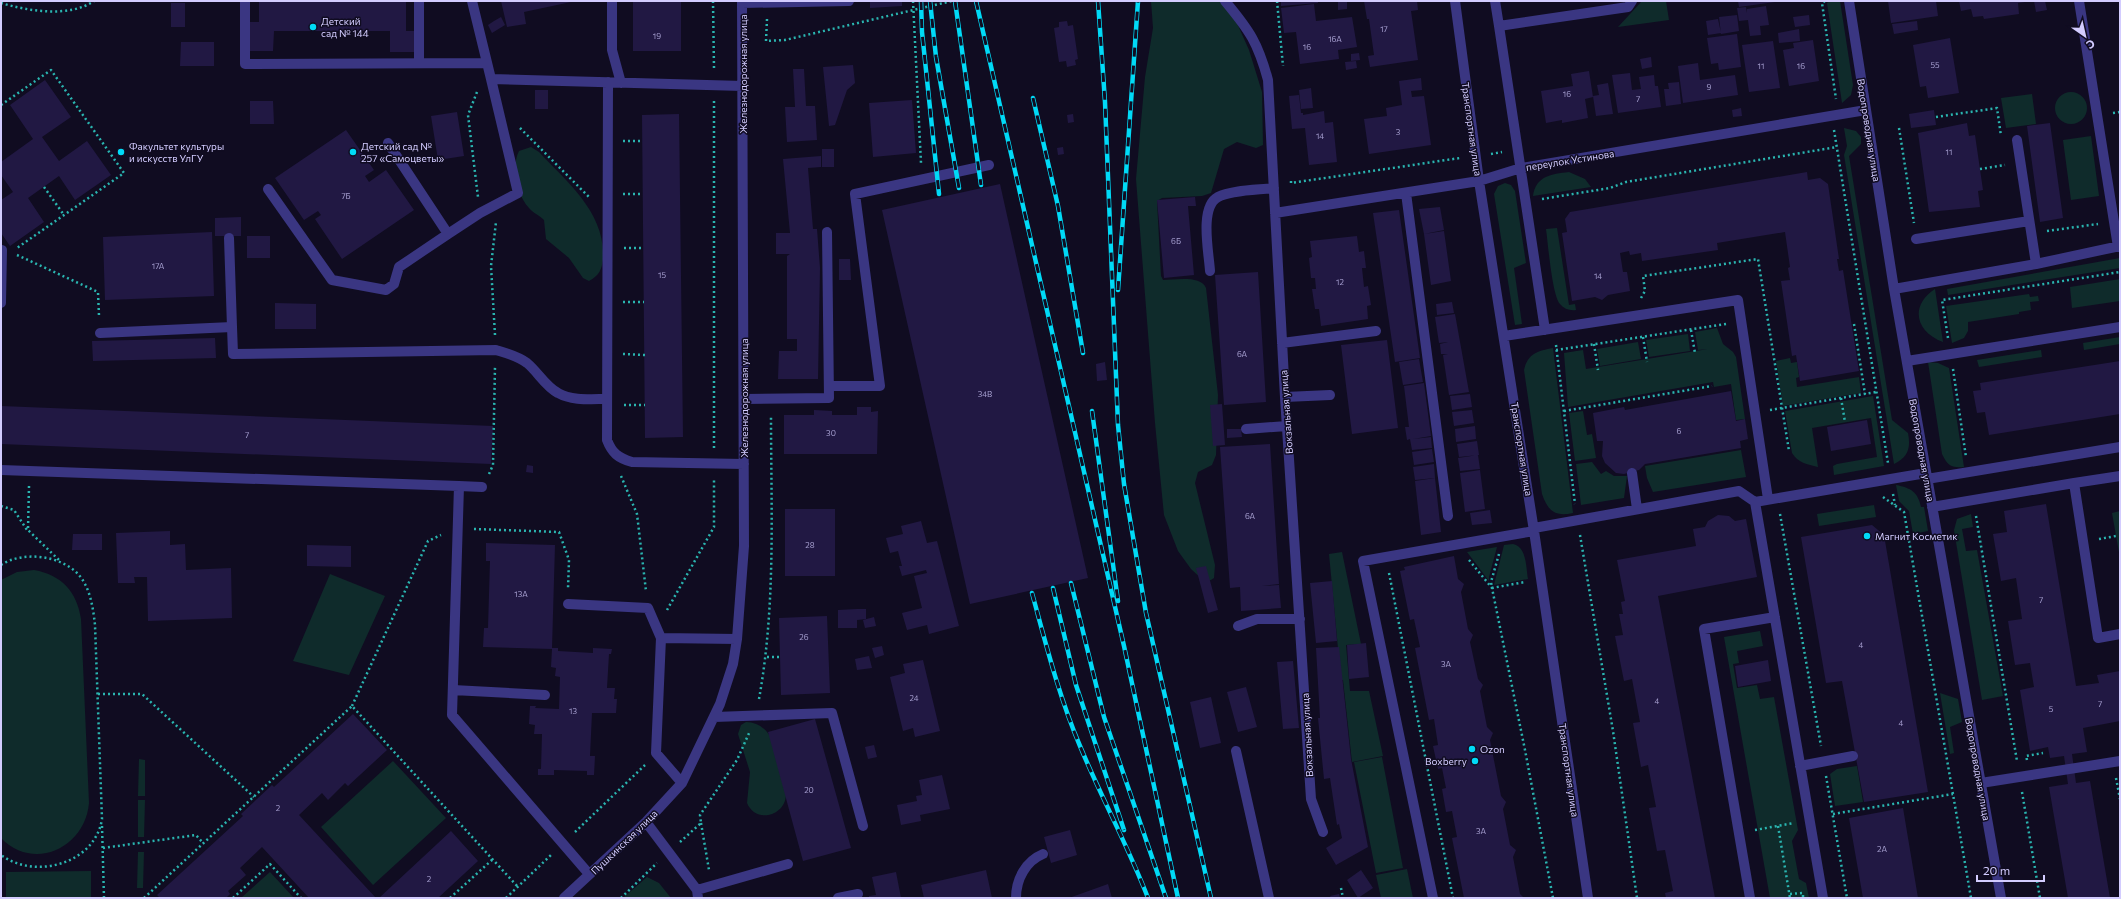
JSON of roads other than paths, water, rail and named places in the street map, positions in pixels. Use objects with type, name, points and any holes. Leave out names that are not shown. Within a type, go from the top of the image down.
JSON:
[{"type":"street","points":[[245,1],[245,64],[487,63]]},
{"type":"street","points":[[419,1],[419,63]]},
{"type":"street","points":[[268,189],[332,280],[386,290],[394,284],[399,267],[480,213],[518,193],[472,1]]},
{"type":"street","points":[[612,1],[612,50],[621,83]]},
{"type":"street","points":[[742,2],[849,1]]},
{"type":"street","name":"Вокзальная улица","points":[[1225,1],[1250,31],[1261,53],[1268,80],[1285,397],[1311,799],[1323,832]]},
{"type":"street","name":"Транспортная улица","points":[[1455,1],[1479,181],[1534,529],[1588,898]]},
{"type":"street","points":[[1495,1],[1521,168],[1550,330]]},
{"type":"street","points":[[1499,26],[1628,7],[1632,1]]},
{"type":"street","name":"Водопроводная улица","points":[[1849,1],[1894,289],[2001,898]]},
{"type":"street","points":[[1894,289],[2036,264],[2119,246],[2079,1]]},
{"type":"street","name":"Железнодорожная улица","points":[[682,783],[714,717],[733,664],[737,639],[744,546],[742,2]]},
{"type":"street","points":[[491,79],[743,86]]},
{"type":"street","points":[[608,82],[607,440],[614,453],[620,459],[632,462],[744,464]]},
{"type":"street","name":"переулок Устинова","points":[[1275,213],[1479,181],[1521,168],[1866,110]]},
{"type":"street","points":[[2017,140],[2036,264]]},
{"type":"street","points":[[388,143],[448,234]]},
{"type":"street","points":[[829,386],[880,386],[855,194],[989,165]]},
{"type":"street","points":[[1210,271],[1207,220],[1210,206],[1214,200],[1225,195],[1274,188]]},
{"type":"street","points":[[1406,193],[1448,516]]},
{"type":"street","points":[[1916,239],[2029,221]]},
{"type":"street","points":[[744,399],[829,398],[827,232]]},
{"type":"street","points":[[229,238],[233,354],[496,350],[507,353],[527,363],[547,385],[558,393],[575,398],[607,402]]},
{"type":"street","points":[[1,303],[2,250]]},
{"type":"street","points":[[1504,336],[1738,300],[1768,499]]},
{"type":"street","points":[[100,333],[232,327]]},
{"type":"street","points":[[1907,361],[2120,327]]},
{"type":"street","points":[[1282,343],[1376,331]]},
{"type":"street","points":[[1285,397],[1330,395]]},
{"type":"street","points":[[1246,429],[1287,426]]},
{"type":"street","points":[[1755,502],[1890,479],[1969,472],[2120,447]]},
{"type":"street","points":[[1,470],[482,487]]},
{"type":"street","points":[[1632,473],[1637,509]]},
{"type":"street","points":[[1932,507],[2120,476]]},
{"type":"street","points":[[2074,483],[2098,638],[2120,634]]},
{"type":"street","points":[[459,486],[452,715],[589,874]]},
{"type":"street","points":[[1433,898],[1363,561],[1504,536],[1578,520],[1739,491],[1755,502],[1823,898]]},
{"type":"street","points":[[568,604],[648,608],[659,633],[656,753],[682,783]]},
{"type":"street","points":[[1750,898],[1704,629],[1775,617]]},
{"type":"street","points":[[1238,626],[1257,619],[1300,619]]},
{"type":"street","points":[[659,633],[737,639]]},
{"type":"street","points":[[453,690],[545,695]]},
{"type":"street","points":[[714,717],[832,713],[863,826]]},
{"type":"street","points":[[1236,750],[1269,898]]},
{"type":"street","points":[[1800,766],[1853,756]]},
{"type":"street","points":[[1981,783],[2120,761]]},
{"type":"street","name":"Пушкинская улица","points":[[564,898],[646,822],[682,783]]},
{"type":"street","points":[[646,822],[698,894],[711,886],[788,864]]},
{"type":"street","points":[[1016,898],[1024,869],[1032,858],[1043,854]]},
{"type":"street","points":[[838,898],[858,894]]},
{"type":"railway","points":[[921,1],[922,32],[939,194]]},
{"type":"railway","points":[[930,1],[936,57],[959,188]]},
{"type":"railway","points":[[955,1],[981,185]]},
{"type":"railway","points":[[976,1],[1124,646],[1178,898]]},
{"type":"railway","points":[[1098,1],[1105,102],[1118,425],[1124,484],[1146,613],[1211,898]]},
{"type":"railway","points":[[1118,290],[1138,1]]},
{"type":"railway","points":[[1033,98],[1058,206],[1083,353]]},
{"type":"railway","points":[[1092,411],[1118,601]]},
{"type":"railway","points":[[1071,583],[1104,717],[1166,898]]},
{"type":"railway","points":[[1053,588],[1076,685],[1124,830]]},
{"type":"railway","points":[[1032,593],[1053,670],[1072,727],[1132,859],[1148,898]]},
{"type":"place","name":"Детский сад № 144","points":[[313,27]]},
{"type":"place","name":"Факультет культуры и искусств УлГУ","points":[[121,152]]},
{"type":"place","name":"Детский сад № 257 «Самоцветы»","points":[[353,152]]},
{"type":"place","name":"Магнит Косметик","points":[[1867,536]]},
{"type":"place","name":"Ozon","points":[[1472,749]]},
{"type":"place","name":"Boxberry","points":[[1475,761]]}]
